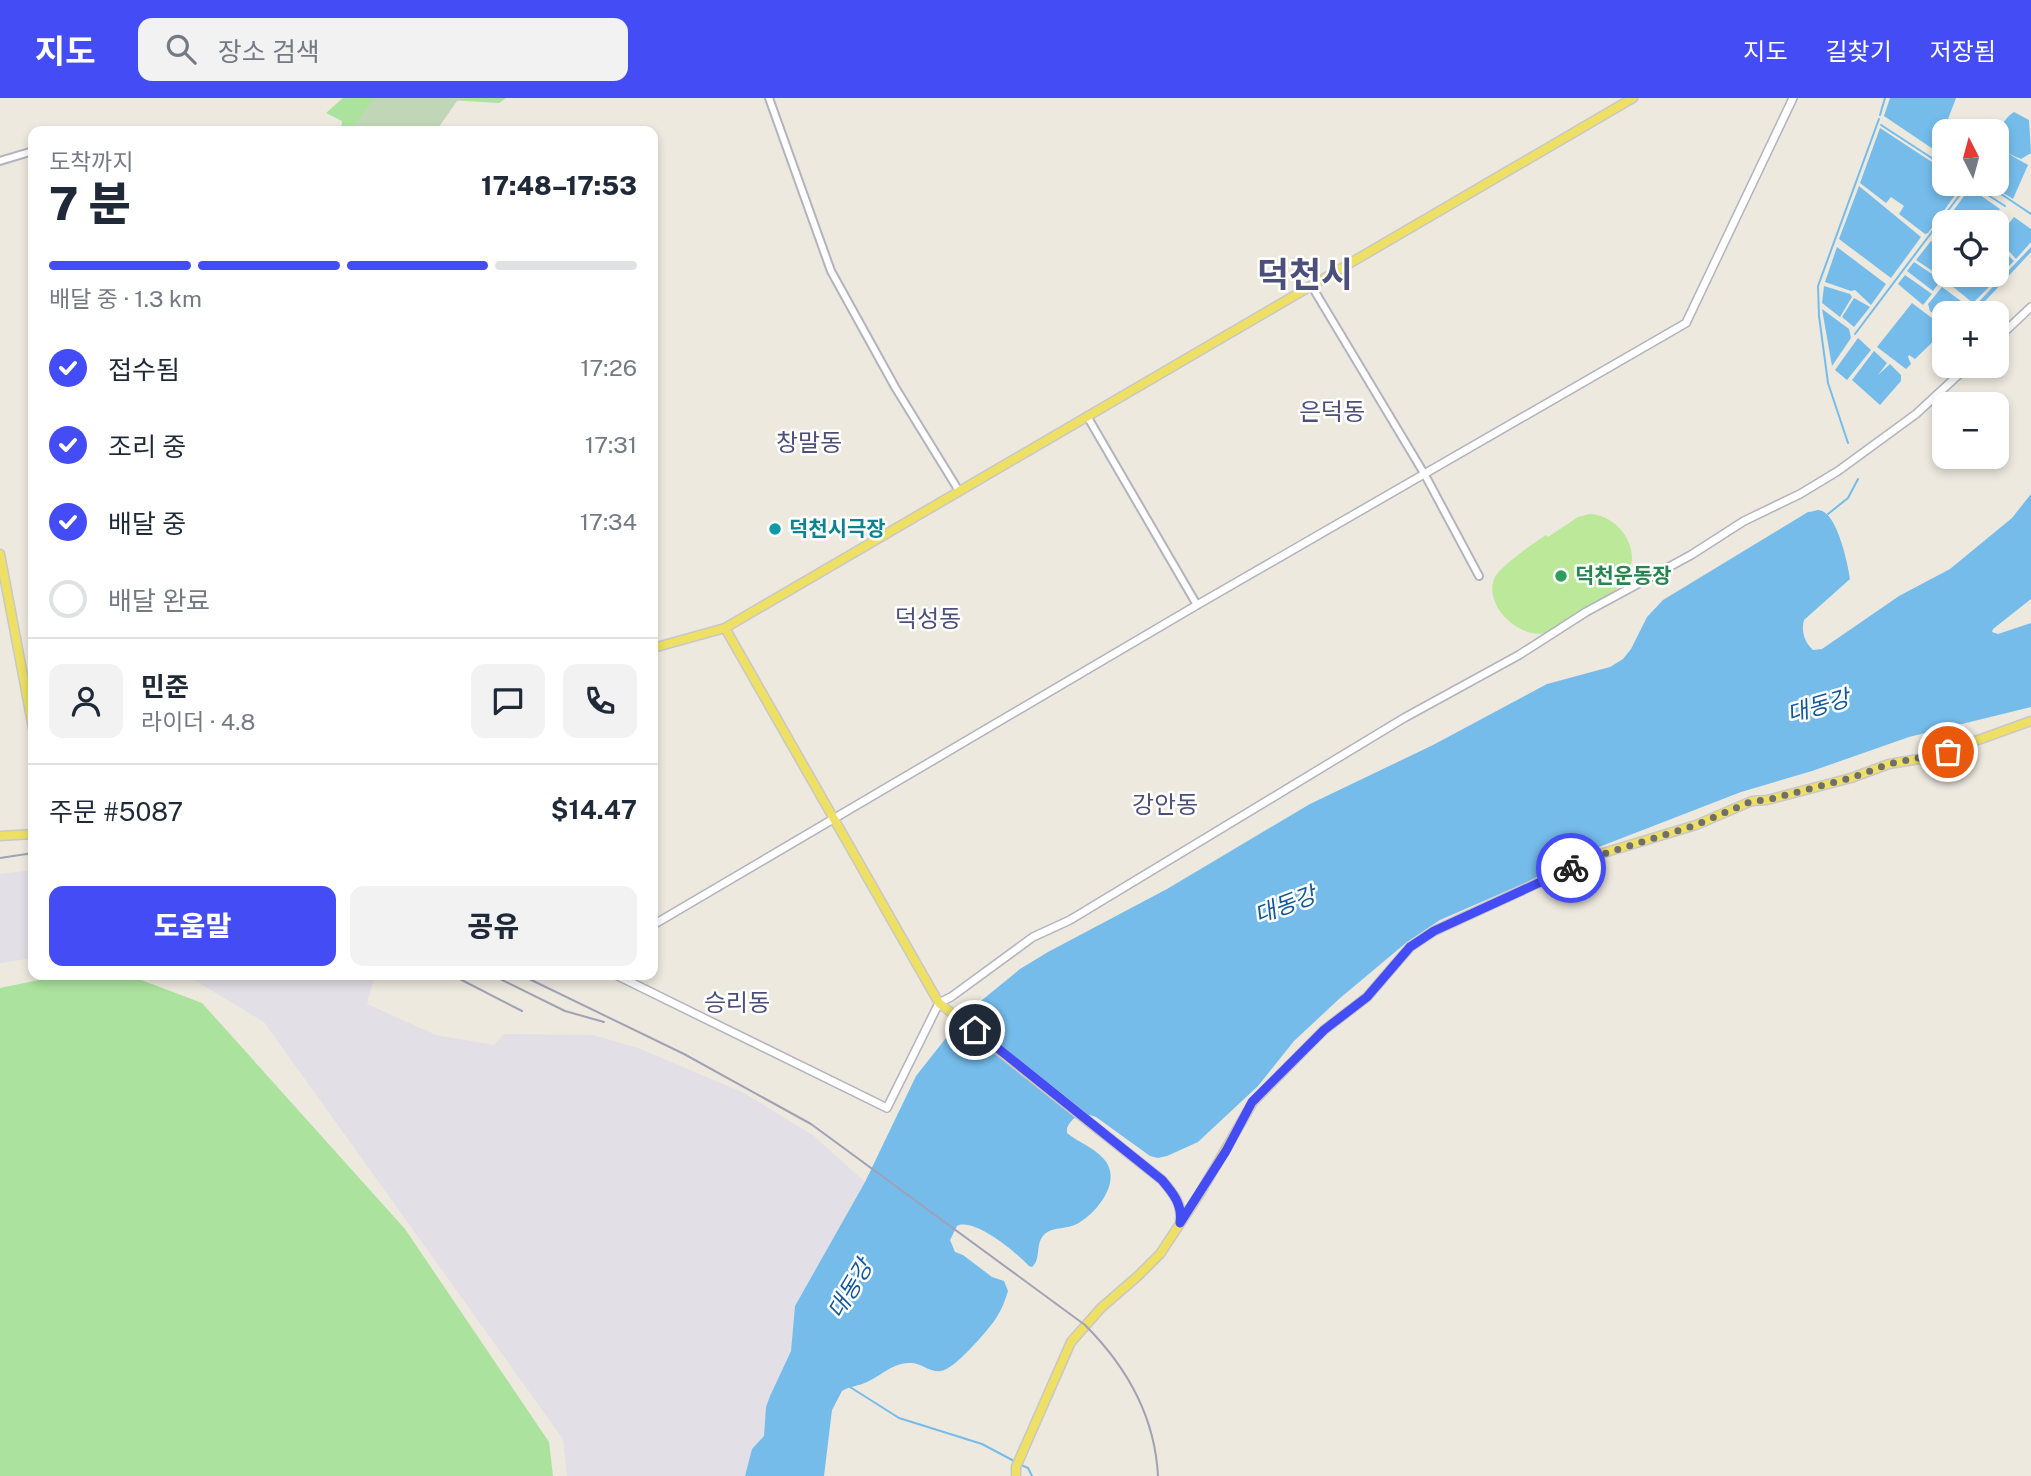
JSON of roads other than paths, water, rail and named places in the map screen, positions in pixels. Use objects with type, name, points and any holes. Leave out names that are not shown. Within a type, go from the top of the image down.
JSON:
[{"type":"main road","points":[[658,647],[725,628],[1633,98]]},
{"type":"main road","points":[[658,922],[1197,605],[1686,323],[1793,98]]},
{"type":"main road","points":[[2009,328],[2031,307]]},
{"type":"main road","points":[[626,980],[887,1108],[939,1003],[1033,937],[1070,920],[1404,718],[1519,655],[1586,612],[1691,555],[1753,516],[1800,494],[1838,471],[1916,414],[1955,378]]},
{"type":"main road","points":[[0,554],[28,702]]},
{"type":"main road","points":[[725,628],[939,1003],[1162,1180],[1177,1200],[1180,1223]]},
{"type":"main road","points":[[1016,1471],[1071,1342],[1101,1308],[1160,1254],[1199,1195],[1258,1095],[1324,1030],[1367,997],[1410,947],[1434,931],[1610,851],[1696,825],[1752,801],[1767,800],[1851,778],[1889,764],[1948,752],[2031,721]]},
{"type":"main road","points":[[0,836],[28,834]]},
{"type":"street","points":[[769,98],[831,271],[895,387],[959,491]]},
{"type":"street","points":[[0,161],[28,153]]},
{"type":"street","points":[[1311,285],[1425,475],[1479,576]]},
{"type":"street","points":[[1087,416],[1197,605]]},
{"type":"water","points":[[1890,98],[1956,98],[1948,119],[1932,119],[1932,148],[1884,116]]},
{"type":"water","points":[[2014,112],[2029,120],[2031,153],[2021,159],[2009,154],[2009,119],[2007,119]]},
{"type":"water","points":[[1880,128],[1932,162],[1932,196],[1954,196],[1944,210],[1932,210],[1932,227],[1925,234],[1899,214],[1904,206],[1891,197],[1886,203],[1860,183]]},
{"type":"water","points":[[2009,154],[2028,165],[2013,199],[2008,196]]},
{"type":"water","points":[[1859,186],[1921,237],[1891,278],[1839,239]]},
{"type":"water","points":[[1964,196],[1981,196],[2000,209],[1954,210]]},
{"type":"water","points":[[2014,217],[2031,229],[2031,242],[2016,259],[2009,251],[2009,223]]},
{"type":"water","points":[[1931,241],[1932,271],[1916,260]]},
{"type":"water","points":[[1837,247],[1886,284],[1871,305],[1855,290],[1825,282]]},
{"type":"water","points":[[2031,247],[2031,252],[2009,276],[2009,270]]},
{"type":"water","points":[[1914,262],[1932,274],[1932,287],[1936,287],[1933,291],[1907,271]]},
{"type":"water","points":[[1905,275],[1932,294],[1923,305],[1898,284]]},
{"type":"water","points":[[1824,286],[1852,297],[1840,317],[1822,303]]},
{"type":"water","points":[[1942,287],[1961,301],[1932,301],[1932,313],[1928,304]]},
{"type":"water","points":[[1953,287],[1989,287],[1975,301],[1971,301]]},
{"type":"water","points":[[1993,287],[1998,287],[1985,301],[1979,301]]},
{"type":"water","points":[[1854,298],[1870,307],[1854,327],[1842,317]]},
{"type":"water","points":[[1912,303],[1932,318],[1932,343],[1915,359],[1909,355],[1911,364],[1906,369],[1877,347]]},
{"type":"water","points":[[1822,309],[1849,329],[1851,338],[1832,366]]},
{"type":"water","points":[[1858,338],[1871,350],[1847,380],[1835,370]]},
{"type":"water","points":[[1874,351],[1887,363],[1878,375],[1890,364],[1901,375],[1901,381],[1880,405],[1852,380]]},
{"type":"water","name":"대동강","points":[[2031,494],[2031,599],[1992,632],[1998,634],[2031,623],[2031,707],[1909,737],[1812,771],[1741,792],[1586,852],[1525,883],[1440,920],[1407,942],[1339,999],[1294,1041],[1258,1086],[1198,1142],[1167,1156],[1150,1156],[1096,1117],[1075,1117],[1067,1128],[1067,1133],[1103,1158],[1111,1176],[1100,1204],[1085,1219],[1069,1227],[1046,1233],[1040,1241],[1037,1260],[1032,1267],[995,1238],[974,1227],[957,1226],[950,1240],[955,1252],[992,1277],[1004,1281],[1008,1291],[997,1317],[978,1341],[947,1369],[934,1371],[915,1363],[905,1363],[842,1391],[832,1410],[824,1476],[745,1476],[752,1449],[764,1436],[766,1407],[770,1396],[791,1351],[795,1306],[865,1182],[916,1076],[965,1014],[1020,969],[1167,889],[1310,804],[1433,745],[1547,684],[1610,667],[1623,659],[1631,649],[1647,617],[1663,600],[1808,512],[1819,510],[1831,520],[1840,540],[1850,579],[1804,620],[1804,636],[1813,650],[1822,649],[1899,596],[1950,569],[2012,518]]},
{"type":"waterway","points":[[1880,115],[1885,98]]},
{"type":"waterway","points":[[1848,443],[1828,383],[1818,286],[1879,119]]},
{"type":"waterway","points":[[1881,125],[1932,158]]},
{"type":"waterway","points":[[1855,334],[1959,196]]},
{"type":"waterway","points":[[1990,196],[2005,206]]},
{"type":"waterway","points":[[2004,196],[2031,214]]},
{"type":"waterway","points":[[1828,514],[1848,498],[1858,479]]},
{"type":"waterway","points":[[850,1387],[899,1418],[982,1444],[1016,1462]]},
{"type":"waterway","points":[[1021,1465],[1028,1468],[1032,1476]]},
{"type":"railway","points":[[0,858],[28,854]]},
{"type":"railway","points":[[462,980],[522,1011]]},
{"type":"railway","points":[[502,980],[565,1011],[604,1022]]},
{"type":"railway","points":[[531,980],[684,1054],[811,1124],[1085,1325],[1113,1358],[1136,1394],[1151,1433],[1158,1476]]},
{"type":"place","name":"덕천시극장","points":[[775,529]]},
{"type":"place","name":"덕천운동장","points":[[1561,576]]},
{"type":"district","name":"덕천시","points":[[1305,275]]},
{"type":"district","name":"은덕동","points":[[1332,412]]},
{"type":"district","name":"창말동","points":[[809,443]]},
{"type":"district","name":"덕성동","points":[[928,619]]},
{"type":"district","name":"강안동","points":[[1165,805]]},
{"type":"district","name":"승리동","points":[[737,1003]]}]
